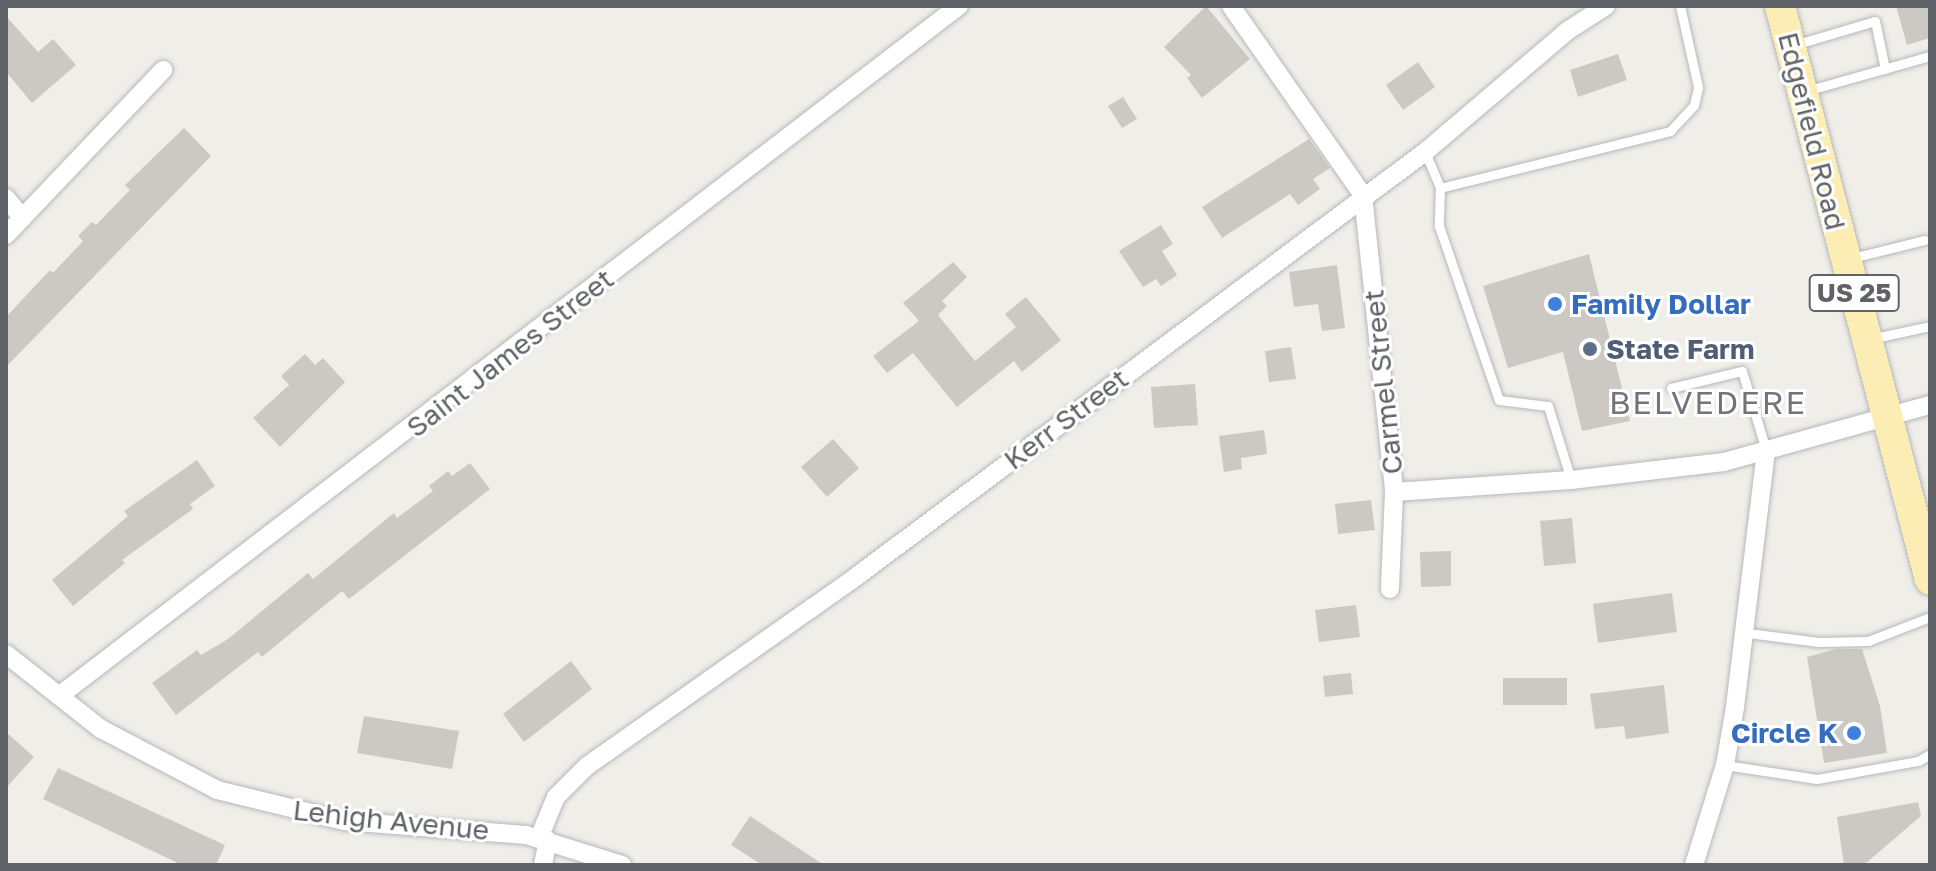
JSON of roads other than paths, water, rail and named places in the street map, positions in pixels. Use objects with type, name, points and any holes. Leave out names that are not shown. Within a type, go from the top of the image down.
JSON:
[{"type":"main road","name":"Edgefield Road","points":[[1780,6],[1930,580]]},
{"type":"street","name":"Saint James Street","points":[[59,696],[959,6]]},
{"type":"street","name":"Carmel Street","points":[[1231,6],[1363,195],[1394,492],[1571,480],[1724,462],[1887,420],[1930,405]]},
{"type":"street","name":"Kerr Street","points":[[543,865],[544,839],[556,797],[587,766],[857,576],[1363,195],[1425,152],[1567,31],[1606,6]]},
{"type":"street","points":[[6,235],[163,70]]},
{"type":"street","points":[[6,198],[23,218]]},
{"type":"street","points":[[1694,865],[1725,765],[1748,633],[1766,450]]},
{"type":"street","points":[[1390,589],[1394,492]]},
{"type":"street","name":"Lehigh Avenue","points":[[6,654],[138,752],[258,803],[344,821],[544,839],[622,865]]},
{"type":"lane","points":[[1440,188],[1670,131],[1694,105],[1698,87],[1680,6]]},
{"type":"lane","points":[[1790,46],[1875,21],[1885,69]]},
{"type":"lane","points":[[1803,92],[1930,56]]},
{"type":"lane","points":[[1425,152],[1440,188],[1439,226],[1499,400],[1548,406],[1571,480]]},
{"type":"lane","points":[[1845,260],[1925,240]]},
{"type":"lane","points":[[1866,340],[1930,326]]},
{"type":"lane","points":[[1671,388],[1742,371],[1766,450]]},
{"type":"lane","points":[[1748,633],[1818,642],[1868,641],[1930,617]]},
{"type":"lane","points":[[1725,765],[1817,779],[1918,761],[1930,754]]},
{"type":"place","name":"Family Dollar","points":[[1555,304]]},
{"type":"place","name":"State Farm","points":[[1590,349]]},
{"type":"place","name":"Circle K","points":[[1854,733]]},
{"type":"district","name":"BELVEDERE","points":[[1708,402]]}]
